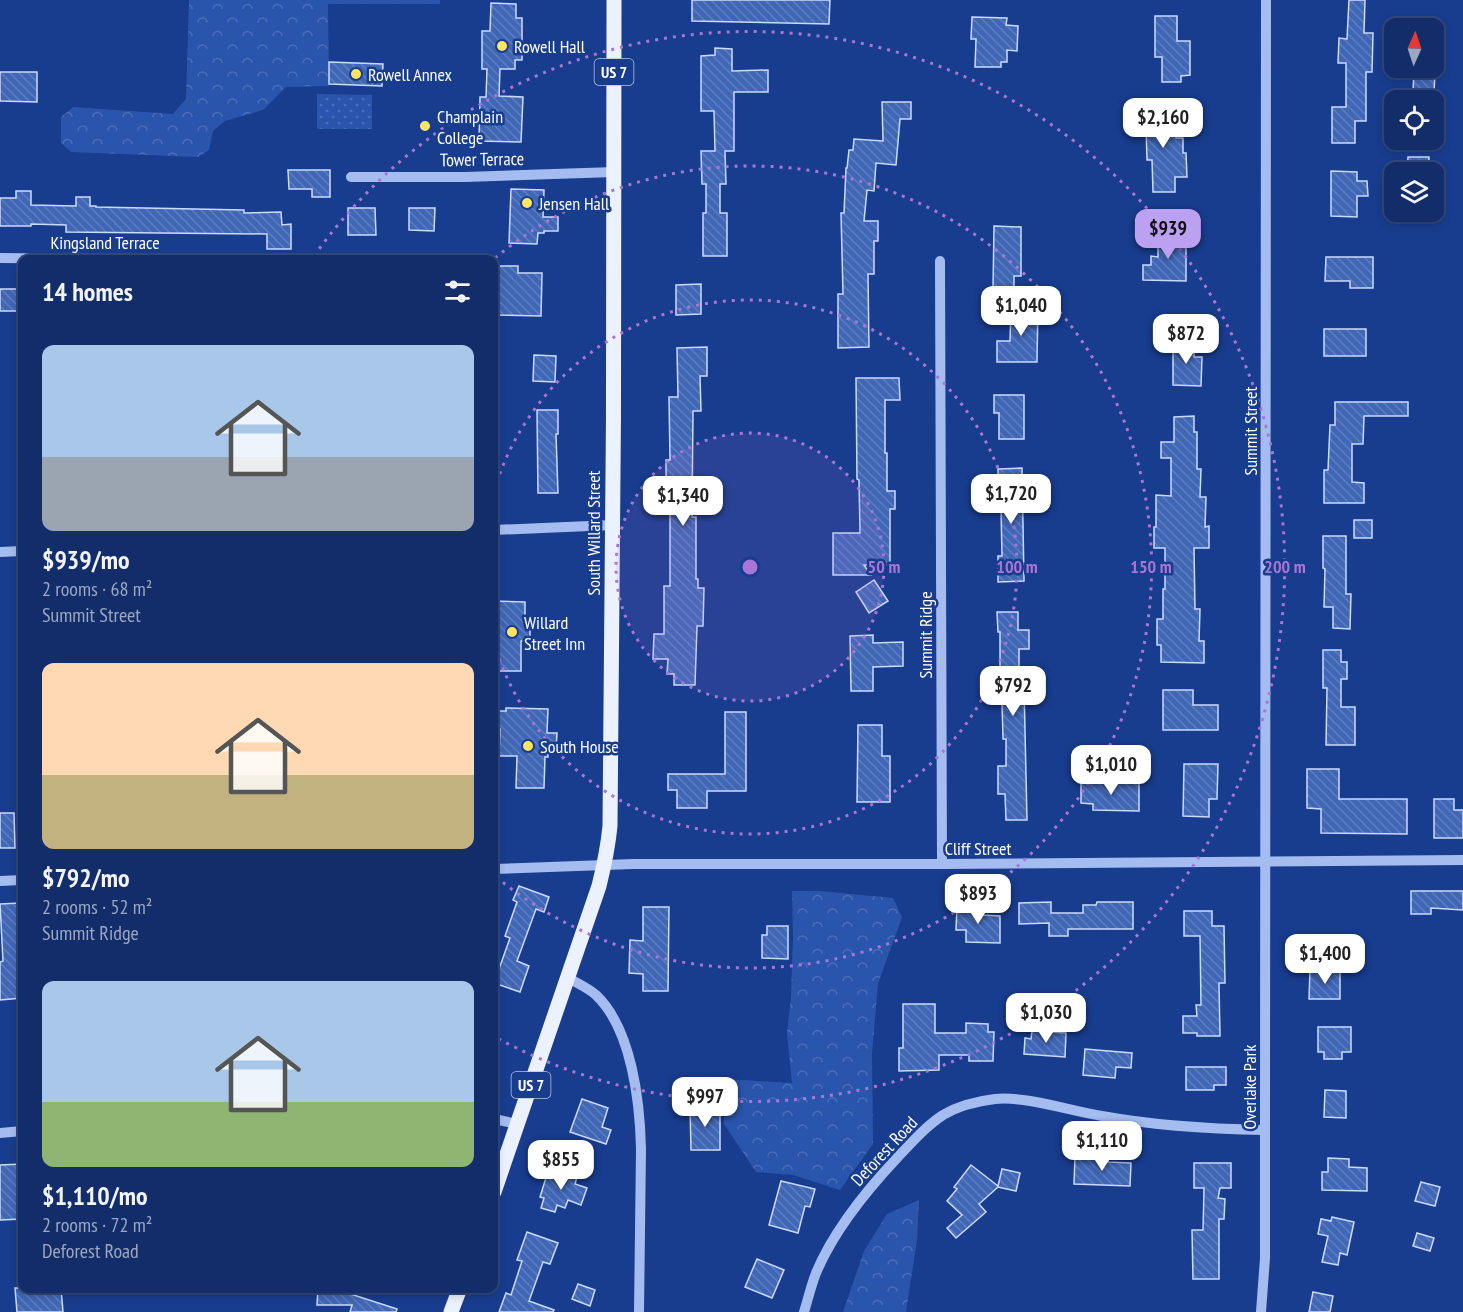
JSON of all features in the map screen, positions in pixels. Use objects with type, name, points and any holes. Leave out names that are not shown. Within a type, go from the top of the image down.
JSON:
[{"type":"main road","name":"South Willard Street","points":[[498,1180],[599,886],[605,864],[610,826],[615,172],[614,0]]},
{"type":"main road","points":[[452,1312],[458,1293]]},
{"type":"street","name":"Summit Street","points":[[1265,862],[1266,0]]},
{"type":"street","name":"Tower Terrace","points":[[351,177],[465,177],[615,172]]},
{"type":"street","name":"Kingsland Terrace","points":[[0,258],[18,258]]},
{"type":"street","name":"Summit Ridge","points":[[940,261],[942,864]]},
{"type":"street","points":[[498,530],[613,525]]},
{"type":"street","points":[[0,552],[18,551]]},
{"type":"street","name":"Cliff Street","points":[[498,869],[605,864],[1463,860]]},
{"type":"street","name":"Overlake Park","points":[[1261,1312],[1264,1258],[1265,862]]},
{"type":"street","points":[[0,881],[18,880]]},
{"type":"street","points":[[568,978],[595,994],[613,1018],[623,1040],[635,1081],[640,1138],[639,1312]]},
{"type":"street","name":"Deforest Road","points":[[804,1312],[816,1273],[856,1206],[918,1136],[938,1119],[961,1107],[992,1099],[1024,1100],[1104,1117],[1168,1125],[1265,1130]]},
{"type":"street","points":[[498,1120],[517,1125]]},
{"type":"street","points":[[0,1133],[18,1131]]},
{"type":"green space","points":[[189,0],[440,0],[440,4],[328,4],[329,86],[286,87],[263,110],[225,121],[213,131],[209,150],[198,157],[71,152],[61,143],[61,117],[73,107],[173,114],[186,99]]},
{"type":"green space","points":[[317,94],[372,95],[372,129],[317,129]]},
{"type":"green space","points":[[792,891],[819,891],[893,898],[902,917],[878,984],[872,1054],[873,1144],[840,1190],[793,1175],[756,1172],[724,1124],[724,1079],[792,1083],[787,1033],[791,997]]},
{"type":"green space","points":[[919,1200],[917,1240],[906,1312],[843,1312],[864,1251],[887,1214]]},
{"type":"building","points":[[692,0],[830,0],[829,24],[692,21]]},
{"type":"building","points":[[1349,0],[1365,0],[1364,33],[1373,33],[1372,72],[1366,72],[1366,121],[1355,121],[1355,143],[1332,143],[1332,107],[1346,107],[1346,63],[1338,63],[1339,38],[1347,39]]},
{"type":"building","points":[[491,3],[516,4],[516,18],[522,18],[522,60],[515,60],[515,69],[500,69],[499,96],[523,97],[521,142],[479,141],[480,97],[486,97],[487,69],[482,69],[482,31],[490,31]]},
{"type":"building","points":[[1155,16],[1177,16],[1177,41],[1190,41],[1190,75],[1181,76],[1181,82],[1162,82],[1162,57],[1155,57]]},
{"type":"building","points":[[972,17],[1007,18],[1006,25],[1018,26],[1017,51],[1007,50],[1007,62],[1001,62],[1001,67],[975,67],[976,39],[971,39]]},
{"type":"building","points":[[715,48],[732,49],[732,71],[768,70],[768,92],[734,92],[734,151],[725,151],[726,184],[720,184],[720,213],[727,213],[727,256],[703,256],[706,184],[702,184],[701,151],[715,151],[714,111],[701,111],[701,56],[715,55]]},
{"type":"building","name":"Rowell Annex","points":[[329,62],[383,64],[382,86],[329,84]]},
{"type":"building","points":[[0,72],[37,72],[37,102],[0,101]]},
{"type":"building","points":[[1414,78],[1435,78],[1434,90],[1413,90]]},
{"type":"building","points":[[882,102],[911,102],[911,119],[900,119],[896,165],[876,163],[874,191],[867,190],[864,221],[878,221],[878,241],[874,241],[874,274],[868,274],[869,347],[838,348],[838,294],[843,294],[841,213],[844,213],[849,150],[853,150],[854,139],[883,141]]},
{"type":"building","points":[[1168,107],[1169,129],[1176,128],[1176,138],[1183,138],[1187,177],[1175,177],[1175,192],[1153,192],[1152,160],[1147,160],[1146,126],[1141,126],[1140,108]]},
{"type":"building","points":[[1408,157],[1429,157],[1429,162],[1408,162]]},
{"type":"building","points":[[288,170],[330,170],[330,197],[312,197],[312,189],[289,189]]},
{"type":"building","points":[[1331,171],[1357,172],[1357,181],[1367,181],[1368,196],[1357,196],[1357,217],[1331,216]]},
{"type":"building","name":"Jensen Hall","points":[[511,189],[544,190],[543,217],[558,217],[558,231],[538,233],[537,244],[509,243]]},
{"type":"building","points":[[16,191],[31,191],[31,205],[76,206],[76,197],[90,197],[90,206],[96,207],[244,210],[244,213],[281,212],[282,225],[291,224],[291,249],[267,249],[267,234],[66,232],[66,225],[0,226],[0,198],[16,198]]},
{"type":"building","points":[[348,208],[375,208],[376,235],[348,235]]},
{"type":"building","points":[[409,208],[435,208],[434,231],[409,230]]},
{"type":"building","points":[[994,226],[1021,227],[1021,276],[1014,276],[1014,288],[993,288]]},
{"type":"building","points":[[1158,235],[1186,235],[1186,281],[1143,280],[1143,265],[1151,265],[1151,256],[1158,257]]},
{"type":"building","points":[[1326,257],[1373,257],[1373,288],[1350,288],[1350,281],[1325,281]]},
{"type":"building","points":[[498,266],[518,266],[518,273],[542,273],[541,316],[498,315]]},
{"type":"building","points":[[701,284],[701,314],[676,315],[676,285]]},
{"type":"building","points":[[0,289],[18,289],[18,311],[0,311]]},
{"type":"building","points":[[1011,306],[1038,306],[1037,362],[997,362],[997,341],[1010,341]]},
{"type":"building","points":[[1324,329],[1366,329],[1366,356],[1324,356]]},
{"type":"building","points":[[1173,342],[1194,343],[1194,357],[1202,357],[1201,386],[1173,385]]},
{"type":"building","points":[[707,347],[707,376],[700,376],[701,411],[693,411],[692,517],[696,517],[696,579],[698,579],[698,588],[704,588],[703,626],[697,626],[695,685],[674,685],[674,674],[667,674],[668,659],[653,659],[654,634],[664,634],[664,586],[670,586],[670,502],[666,502],[666,460],[670,460],[669,397],[678,397],[677,348]]},
{"type":"building","points":[[534,355],[556,356],[555,382],[533,381]]},
{"type":"building","points":[[856,378],[899,378],[900,400],[885,400],[887,491],[895,491],[895,509],[890,509],[890,565],[864,565],[871,575],[833,575],[833,533],[860,533]]},
{"type":"building","points":[[994,395],[1024,395],[1024,439],[999,439],[999,413],[994,413]]},
{"type":"building","points":[[1335,402],[1408,402],[1408,416],[1364,416],[1363,444],[1352,444],[1352,482],[1364,483],[1364,503],[1324,503],[1324,470],[1328,470],[1330,425],[1335,425]]},
{"type":"building","points":[[537,410],[558,410],[558,434],[556,434],[558,493],[538,493]]},
{"type":"building","points":[[1194,416],[1194,432],[1197,432],[1197,469],[1201,469],[1200,497],[1206,497],[1205,527],[1209,526],[1209,548],[1194,548],[1195,609],[1200,609],[1199,641],[1204,641],[1204,663],[1161,662],[1161,645],[1157,645],[1157,619],[1163,619],[1165,548],[1154,548],[1154,527],[1156,527],[1156,495],[1171,496],[1171,458],[1161,458],[1161,442],[1174,442],[1174,417]]},
{"type":"building","points":[[1022,468],[1024,581],[998,582],[998,556],[1002,556],[998,469]]},
{"type":"building","points":[[1354,520],[1372,520],[1372,538],[1354,538]]},
{"type":"building","points":[[1323,536],[1346,536],[1346,594],[1351,594],[1350,629],[1333,628],[1333,607],[1324,607]]},
{"type":"building","points":[[874,580],[888,601],[869,613],[856,592]]},
{"type":"building","name":"Willard Street Inn","points":[[498,601],[525,602],[525,624],[530,625],[530,641],[521,641],[521,671],[498,671]]},
{"type":"building","points":[[997,612],[1018,612],[1018,630],[1029,630],[1029,649],[1019,649],[1019,686],[1024,686],[1027,820],[1006,820],[1005,794],[998,794],[998,766],[1006,766],[1006,739],[1003,739],[1000,632],[998,632]]},
{"type":"building","points":[[873,635],[873,643],[903,642],[903,666],[873,667],[873,691],[851,691],[850,636]]},
{"type":"building","points":[[1323,650],[1341,650],[1341,662],[1347,662],[1347,679],[1341,679],[1341,707],[1355,707],[1355,745],[1326,745],[1327,688],[1323,688]]},
{"type":"building","points":[[1163,690],[1193,690],[1193,705],[1218,705],[1218,730],[1163,730]]},
{"type":"building","name":"South House","points":[[506,708],[548,709],[547,733],[557,733],[556,751],[548,750],[548,757],[545,757],[544,788],[516,788],[517,756],[499,756],[498,711],[506,711]]},
{"type":"building","points":[[725,712],[746,712],[746,791],[707,791],[707,808],[677,808],[677,790],[668,790],[668,774],[725,774]]},
{"type":"building","points":[[858,725],[882,725],[882,756],[890,756],[890,802],[857,802]]},
{"type":"building","points":[[1184,764],[1218,764],[1217,799],[1209,799],[1209,817],[1183,816]]},
{"type":"building","points":[[1307,769],[1339,769],[1339,799],[1407,799],[1407,834],[1321,833],[1321,809],[1307,808]]},
{"type":"building","points":[[1081,782],[1139,783],[1139,811],[1093,810],[1093,804],[1081,803]]},
{"type":"building","points":[[1434,799],[1454,799],[1454,810],[1463,810],[1463,838],[1434,838]]},
{"type":"building","points":[[0,813],[14,813],[15,848],[0,848]]},
{"type":"building","points":[[519,886],[549,897],[544,912],[536,909],[517,961],[529,966],[520,992],[498,984],[498,972],[510,938],[505,936],[517,902],[513,900]]},
{"type":"building","points":[[1411,891],[1463,891],[1463,910],[1431,908],[1431,914],[1411,914]]},
{"type":"building","points":[[1051,902],[1051,913],[1083,913],[1083,905],[1096,905],[1097,902],[1133,902],[1133,929],[1068,929],[1068,936],[1049,936],[1049,923],[1019,924],[1019,903]]},
{"type":"building","points":[[18,903],[18,998],[0,1000],[0,962],[3,961],[0,904]]},
{"type":"building","points":[[957,906],[983,906],[983,915],[1000,916],[1000,943],[966,942],[966,930],[956,930]]},
{"type":"building","points":[[643,907],[669,907],[668,991],[643,991],[643,974],[629,973],[630,940],[643,941]]},
{"type":"building","points":[[1184,911],[1212,911],[1212,926],[1224,926],[1225,983],[1219,983],[1220,1036],[1197,1036],[1197,1033],[1183,1033],[1183,1016],[1197,1016],[1196,1005],[1201,1005],[1200,936],[1184,936]]},
{"type":"building","points":[[767,926],[788,926],[788,959],[762,958],[762,935],[767,935]]},
{"type":"building","points":[[1310,970],[1340,971],[1340,999],[1309,999]]},
{"type":"building","points":[[1056,1001],[1074,1002],[1072,1020],[1055,1019]]},
{"type":"building","points":[[903,1004],[935,1004],[935,1033],[966,1033],[966,1023],[988,1024],[988,1032],[994,1032],[993,1061],[969,1061],[969,1055],[939,1055],[939,1070],[899,1071],[899,1048],[903,1048]]},
{"type":"building","points":[[1318,1027],[1351,1027],[1351,1052],[1342,1052],[1342,1059],[1324,1059],[1324,1052],[1318,1052]]},
{"type":"building","points":[[1032,1031],[1066,1033],[1065,1057],[1024,1054],[1025,1038],[1031,1039]]},
{"type":"building","points":[[1085,1049],[1132,1053],[1131,1068],[1116,1067],[1115,1078],[1083,1075]]},
{"type":"building","points":[[1186,1067],[1226,1067],[1226,1085],[1214,1085],[1214,1090],[1186,1090]]},
{"type":"building","points":[[1325,1090],[1346,1091],[1346,1118],[1324,1117]]},
{"type":"building","points":[[582,1099],[608,1108],[602,1127],[611,1130],[606,1144],[570,1132]]},
{"type":"building","points":[[690,1106],[720,1106],[720,1150],[691,1150]]},
{"type":"building","points":[[1075,1157],[1131,1163],[1130,1186],[1074,1184]]},
{"type":"building","points":[[1328,1158],[1349,1159],[1349,1167],[1367,1168],[1367,1191],[1322,1190],[1322,1172],[1328,1172]]},
{"type":"building","points":[[1194,1163],[1231,1163],[1231,1188],[1220,1188],[1218,1198],[1225,1199],[1224,1219],[1219,1219],[1219,1279],[1193,1279],[1192,1230],[1203,1230],[1204,1188],[1194,1188]]},
{"type":"building","points":[[18,1164],[18,1219],[0,1220],[0,1165]]},
{"type":"building","points":[[971,1165],[998,1186],[1002,1169],[1020,1173],[1016,1191],[998,1187],[979,1204],[986,1212],[956,1238],[947,1228],[962,1215],[947,1201],[957,1189],[954,1187]]},
{"type":"building","points":[[549,1168],[577,1177],[575,1184],[587,1188],[581,1205],[568,1200],[565,1208],[557,1205],[555,1212],[541,1208],[544,1198],[540,1197]]},
{"type":"building","points":[[781,1181],[815,1189],[810,1207],[805,1206],[798,1233],[769,1225]]},
{"type":"building","points":[[1421,1182],[1440,1187],[1435,1206],[1415,1201]]},
{"type":"building","points":[[1332,1217],[1354,1222],[1347,1255],[1340,1253],[1338,1265],[1322,1262],[1328,1236],[1318,1234],[1321,1219],[1331,1221]]},
{"type":"building","points":[[527,1232],[558,1243],[550,1264],[543,1262],[529,1301],[554,1310],[553,1312],[499,1312],[506,1293],[511,1295],[522,1261],[517,1260]]},
{"type":"building","points":[[1417,1233],[1434,1238],[1430,1251],[1413,1246]]},
{"type":"building","points":[[757,1259],[784,1270],[772,1298],[745,1287]]},
{"type":"building","points":[[578,1284],[595,1290],[590,1306],[572,1299]]},
{"type":"building","points":[[15,1288],[18,1288],[18,1293],[61,1293],[63,1312],[17,1312]]},
{"type":"building","points":[[1313,1292],[1333,1296],[1330,1312],[1309,1312]]},
{"type":"building","points":[[318,1293],[347,1293],[397,1309],[396,1312],[350,1312],[352,1305],[317,1305]]},
{"type":"place","name":"Rowell Hall","points":[[502,46]]},
{"type":"place","name":"Rowell Annex","points":[[356,74]]},
{"type":"place","name":"Champlain College","points":[[425,126]]},
{"type":"place","name":"Jensen Hall","points":[[527,203]]},
{"type":"place","name":"Willard Street Inn","points":[[512,632]]},
{"type":"place","name":"South House","points":[[528,746]]}]
